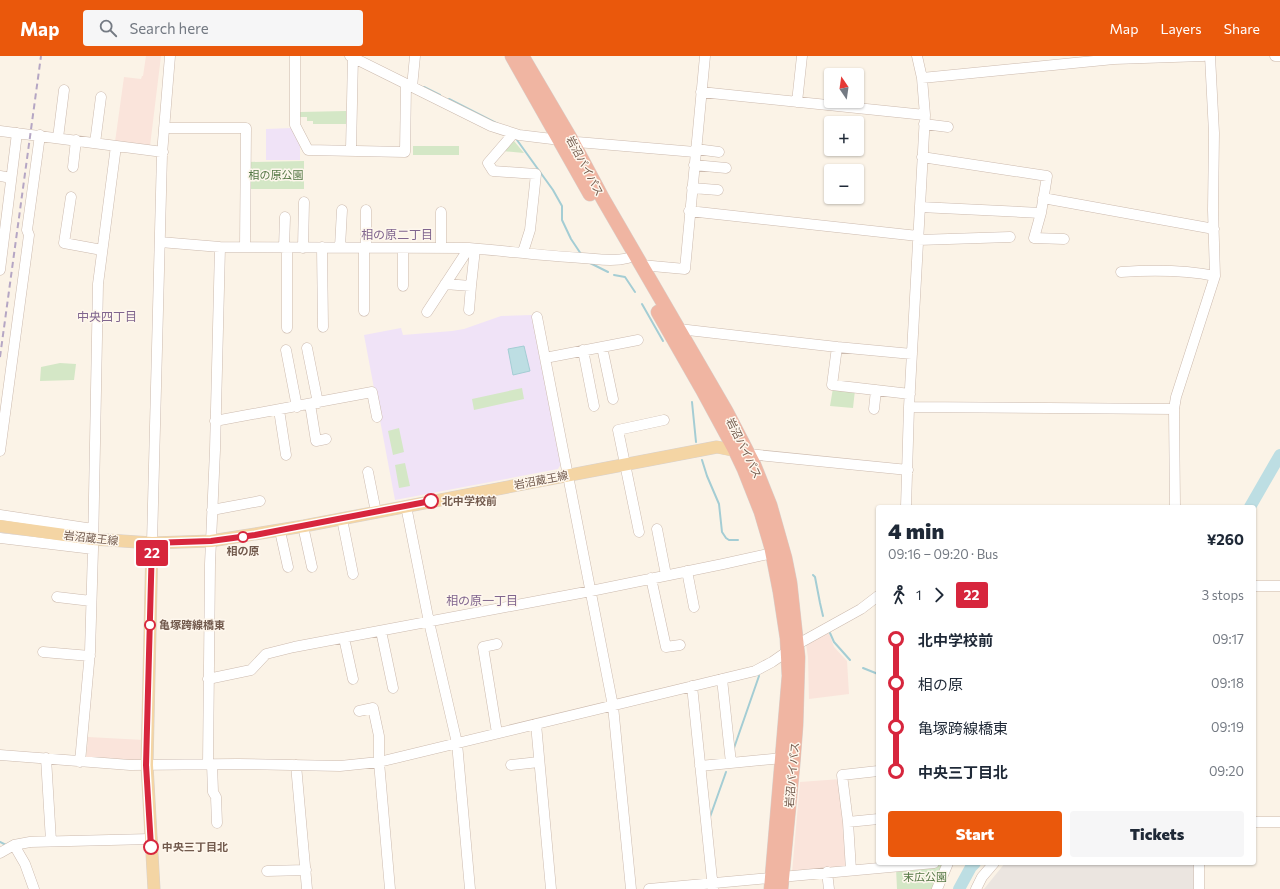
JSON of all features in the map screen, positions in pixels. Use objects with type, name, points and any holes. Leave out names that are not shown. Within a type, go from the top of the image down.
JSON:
[{"type":"highway","name":"岩沼バイパス","points":[[512,56],[558,139],[628,258],[735,450],[761,512],[773,553],[782,600],[799,671],[796,725],[776,883]]},
{"type":"highway","name":"岩沼バイパス","points":[[522,56],[711,385],[754,465],[770,505],[785,558],[790,583],[793,648],[783,758],[776,883]]},
{"type":"main road","name":"岩沼蔵王線","points":[[0,526],[93,539],[152,543],[211,541],[280,531],[717,446],[748,454]]},
{"type":"main road","points":[[152,543],[146,765],[154,889]]},
{"type":"street","points":[[152,543],[163,152],[170,56]]},
{"type":"street","points":[[295,56],[295,125],[308,150],[405,152],[409,86],[415,56]]},
{"type":"street","points":[[351,150],[352,56],[491,126],[513,134],[572,141],[719,152]]},
{"type":"street","points":[[641,265],[685,269],[705,56]]},
{"type":"street","points":[[797,102],[802,56]]},
{"type":"street","points":[[906,505],[909,407],[924,119],[922,78],[917,56]]},
{"type":"street","points":[[922,78],[1078,59],[1203,56]]},
{"type":"street","points":[[1175,505],[1174,408],[1176,397],[1215,276],[1214,133],[1210,56]]},
{"type":"street","points":[[1275,56],[1280,56]]},
{"type":"street","points":[[58,138],[64,90]]},
{"type":"street","points":[[701,92],[797,102],[924,119],[948,127]]},
{"type":"street","points":[[96,143],[101,97]]},
{"type":"street","points":[[164,128],[246,128],[245,247]]},
{"type":"street","points":[[0,131],[163,152]]},
{"type":"street","points":[[0,270],[17,133]]},
{"type":"street","points":[[513,134],[488,163],[493,171],[536,174],[530,230],[524,252]]},
{"type":"street","points":[[0,451],[29,235],[27,230],[40,136]]},
{"type":"street","points":[[73,167],[76,140]]},
{"type":"street","points":[[80,762],[90,656],[98,284],[116,146]]},
{"type":"street","points":[[922,157],[1047,176],[1041,213],[1034,238],[1064,239]]},
{"type":"street","points":[[694,165],[726,168]]},
{"type":"street","points":[[0,176],[11,178]]},
{"type":"street","points":[[692,188],[718,190]]},
{"type":"street","points":[[71,197],[64,243],[102,250]]},
{"type":"street","points":[[1043,198],[1214,229]]},
{"type":"street","points":[[303,248],[304,202]]},
{"type":"street","points":[[920,207],[1041,213]]},
{"type":"street","points":[[340,247],[342,210]]},
{"type":"street","points":[[364,311],[366,210]]},
{"type":"street","points":[[690,211],[918,238],[1010,237]]},
{"type":"street","points":[[441,212],[441,248]]},
{"type":"street","points":[[285,216],[287,328]]},
{"type":"street","points":[[160,242],[220,247],[472,248],[614,260],[628,258]]},
{"type":"street","points":[[217,823],[216,797],[213,792],[210,764],[208,679],[220,247]]},
{"type":"street","points":[[322,247],[322,327]]},
{"type":"street","points":[[403,248],[403,286]]},
{"type":"street","points":[[427,312],[445,284],[472,248]]},
{"type":"street","points":[[469,310],[472,248]]},
{"type":"street","points":[[1122,272],[1198,272],[1215,276]]},
{"type":"street","points":[[445,284],[471,286]]},
{"type":"street","points":[[537,317],[613,706],[631,889]]},
{"type":"street","points":[[679,329],[912,354]]},
{"type":"street","points":[[545,358],[638,340]]},
{"type":"street","points":[[602,347],[613,399]]},
{"type":"street","points":[[837,347],[832,385],[910,394]]},
{"type":"street","points":[[307,348],[314,404],[316,440],[326,438]]},
{"type":"street","points":[[286,350],[297,407]]},
{"type":"street","points":[[584,350],[594,406]]},
{"type":"street","points":[[874,409],[876,390]]},
{"type":"street","points":[[216,421],[372,392],[377,417]]},
{"type":"street","points":[[909,407],[1174,408]]},
{"type":"street","points":[[279,410],[286,455]]},
{"type":"street","points":[[639,532],[618,430],[664,420]]},
{"type":"street","points":[[748,454],[908,470]]},
{"type":"street","points":[[368,472],[376,512]]},
{"type":"street","points":[[212,510],[260,501]]},
{"type":"street","points":[[406,506],[429,622],[457,743],[470,889]]},
{"type":"street","points":[[0,515],[93,539]]},
{"type":"street","points":[[342,519],[353,574]]},
{"type":"street","points":[[303,526],[312,567]]},
{"type":"street","points":[[658,529],[666,575]]},
{"type":"street","points":[[280,531],[288,567]]},
{"type":"street","points":[[0,538],[93,539]]},
{"type":"street","points":[[208,679],[251,670],[266,654],[773,553]]},
{"type":"street","points":[[687,571],[694,607]]},
{"type":"street","points":[[651,578],[666,648],[680,645]]},
{"type":"street","points":[[1256,586],[1280,586]]},
{"type":"street","points":[[57,597],[91,601]]},
{"type":"street","points":[[0,755],[80,762],[146,765],[210,764],[340,766],[379,762],[755,672],[793,648],[861,609],[876,598]]},
{"type":"street","points":[[380,631],[393,688]]},
{"type":"street","points":[[344,638],[353,679]]},
{"type":"street","points":[[497,644],[483,647],[497,733]]},
{"type":"street","points":[[43,652],[90,656]]},
{"type":"street","points":[[722,679],[730,763]]},
{"type":"street","points":[[692,686],[712,886]]},
{"type":"street","points":[[359,711],[373,708],[379,736],[379,762],[390,889]]},
{"type":"street","points":[[536,724],[552,889]]},
{"type":"street","points":[[46,758],[51,841]]},
{"type":"street","points":[[700,766],[783,758]]},
{"type":"street","points":[[511,766],[539,762]]},
{"type":"street","points":[[296,765],[307,889]]},
{"type":"street","points":[[851,870],[848,822],[842,775],[876,771]]},
{"type":"street","points":[[848,822],[876,819]]},
{"type":"street","points":[[1256,822],[1280,822]]},
{"type":"street","points":[[8,849],[30,842],[150,839]]},
{"type":"street","points":[[8,849],[25,864],[34,889]]},
{"type":"street","points":[[649,889],[776,883],[827,872],[910,865]]},
{"type":"street","points":[[937,889],[947,865]]},
{"type":"street","points":[[976,889],[982,878],[992,865]]},
{"type":"street","points":[[1199,865],[1199,889]]},
{"type":"street","points":[[267,871],[306,870]]},
{"type":"street","points":[[827,872],[829,889]]},
{"type":"shaded area","points":[[146,56],[161,56],[150,146],[115,142],[124,77],[141,79],[143,76]]},
{"type":"shaded area","points":[[292,128],[300,140],[300,160],[266,160],[266,129]]},
{"type":"shaded area","points":[[532,315],[562,462],[558,469],[395,500],[364,335],[401,328],[403,335],[452,331],[464,329],[501,316]]},
{"type":"shaded area","points":[[829,633],[834,647],[847,661],[849,694],[809,699],[808,657],[806,644]]},
{"type":"shaded area","points":[[88,737],[144,740],[143,761],[86,759]]},
{"type":"shaded area","points":[[841,779],[848,867],[792,873],[800,782]]},
{"type":"shaded area","points":[[1003,865],[1196,865],[1197,889],[984,889]]},
{"type":"green space","points":[[346,111],[347,124],[313,124],[313,121],[307,121],[307,117],[300,117],[300,112]]},
{"type":"green space","points":[[514,141],[524,153],[502,151]]},
{"type":"green space","points":[[413,146],[459,146],[459,155],[413,155]]},
{"type":"green space","name":"相の原公園","points":[[304,161],[304,189],[248,189],[248,162]]},
{"type":"green space","points":[[60,363],[76,364],[74,380],[40,381],[41,367]]},
{"type":"green space","points":[[522,388],[524,399],[474,410],[472,399]]},
{"type":"green space","points":[[833,388],[855,390],[853,408],[830,406]]},
{"type":"green space","points":[[399,428],[404,452],[393,455],[388,431]]},
{"type":"green space","points":[[405,463],[410,486],[399,488],[395,465]]},
{"type":"green space","name":"末広公園","points":[[945,865],[934,889],[897,889],[896,868]]},
{"type":"water","points":[[524,346],[530,371],[513,375],[508,349]]},
{"type":"waterway","points":[[424,87],[440,95]]},
{"type":"waterway","points":[[449,99],[498,124]]},
{"type":"waterway","points":[[517,140],[553,190],[562,206],[562,220],[571,239],[581,254]]},
{"type":"waterway","points":[[590,263],[608,272]]},
{"type":"waterway","points":[[614,275],[625,277],[635,292]]},
{"type":"waterway","points":[[642,304],[663,341]]},
{"type":"waterway","points":[[692,402],[696,442]]},
{"type":"waterway","points":[[1251,505],[1280,455]]},
{"type":"waterway","points":[[702,460],[719,504],[722,532],[729,540],[738,540]]},
{"type":"waterway","points":[[813,575],[815,577],[823,616]]},
{"type":"waterway","points":[[830,633],[834,642],[850,660]]},
{"type":"waterway","points":[[863,668],[876,673]]},
{"type":"waterway","points":[[734,748],[759,676]]},
{"type":"waterway","points":[[710,817],[726,772]]},
{"type":"waterway","points":[[0,842],[6,845]]},
{"type":"waterway","points":[[959,889],[973,865]]},
{"type":"railway","points":[[0,357],[41,56]]},
{"type":"bus line","name":"22","points":[[151,847],[146,765],[152,543],[211,541],[255,535],[431,501]]},
{"type":"place","name":"北中学校前","points":[[431,501]]},
{"type":"place","name":"相の原","points":[[243,537]]},
{"type":"place","name":"亀塚跨線橋東","points":[[150,625]]},
{"type":"place","name":"中央三丁目北","points":[[151,847]]},
{"type":"district","name":"相の原二丁目","points":[[397,235]]},
{"type":"district","name":"中央四丁目","points":[[107,317]]},
{"type":"district","name":"相の原一丁目","points":[[482,601]]}]
